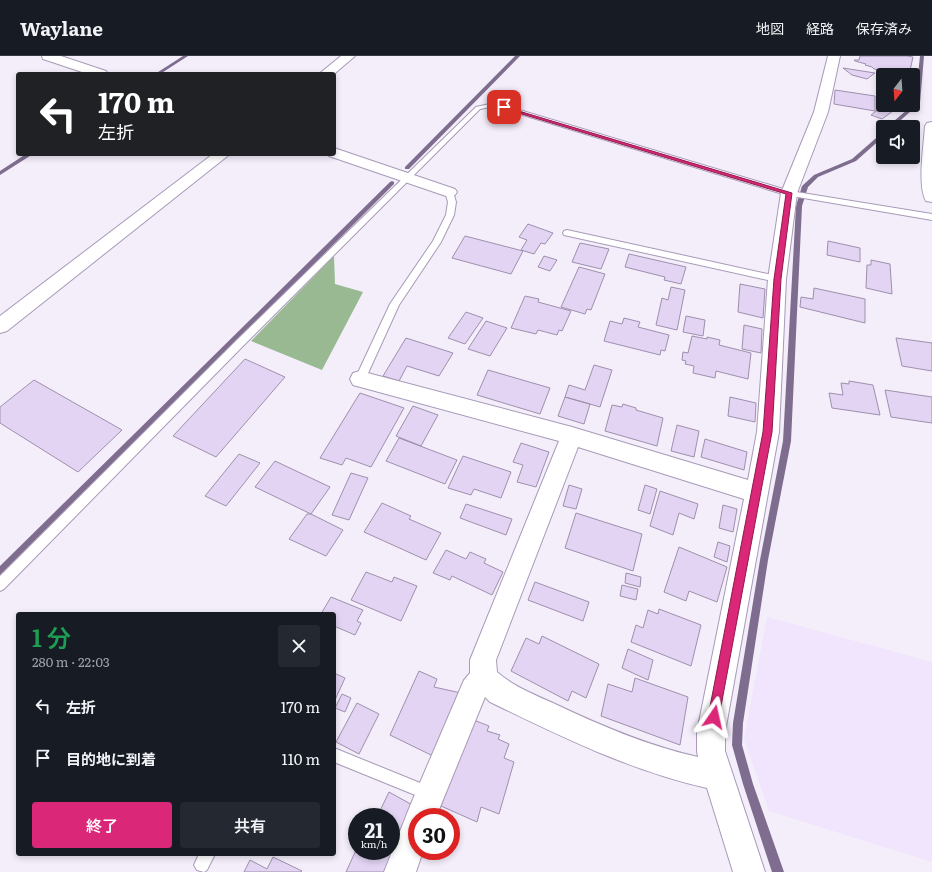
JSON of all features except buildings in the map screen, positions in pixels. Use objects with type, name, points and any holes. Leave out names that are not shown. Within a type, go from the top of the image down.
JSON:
[{"type":"street","points":[[48,56],[95,72]]},
{"type":"street","points":[[329,72],[349,56]]},
{"type":"street","points":[[749,872],[711,751],[711,732],[768,432],[778,279],[789,193],[821,112],[834,56]]},
{"type":"street","points":[[932,126],[929,176],[932,198]]},
{"type":"street","points":[[336,154],[449,192]]},
{"type":"street","points":[[0,326],[219,156]]},
{"type":"street","points":[[360,379],[572,436],[756,493]]},
{"type":"street","points":[[426,805],[474,690],[484,678],[483,660],[572,436]]},
{"type":"street","points":[[484,678],[500,692],[577,729],[673,766],[718,776]]},
{"type":"street","points":[[400,872],[408,851]]},
{"type":"lane","points":[[0,585],[241,342],[408,179],[478,108],[484,105],[493,105],[619,141],[789,193],[932,216]]},
{"type":"lane","points":[[360,379],[395,304],[437,242],[447,222],[450,215],[452,202],[449,192]]},
{"type":"lane","points":[[567,233],[778,279]]},
{"type":"lane","points":[[336,756],[426,805]]},
{"type":"shaded area","points":[[767,617],[932,662],[932,862],[769,811],[744,739]]},
{"type":"green space","points":[[334,256],[335,284],[363,292],[322,370],[251,341]]},
{"type":"waterway","points":[[160,72],[186,56]]},
{"type":"waterway","points":[[407,168],[518,56]]},
{"type":"waterway","points":[[898,120],[917,103],[922,56]]},
{"type":"waterway","points":[[778,872],[748,784],[737,745],[738,723],[764,560],[787,441],[799,206],[805,186],[816,176],[854,160],[876,140]]},
{"type":"waterway","points":[[0,173],[27,156]]},
{"type":"waterway","points":[[0,572],[392,183]]},
{"type":"route","points":[[504,107],[789,193],[778,279],[768,432],[714,717]]}]
